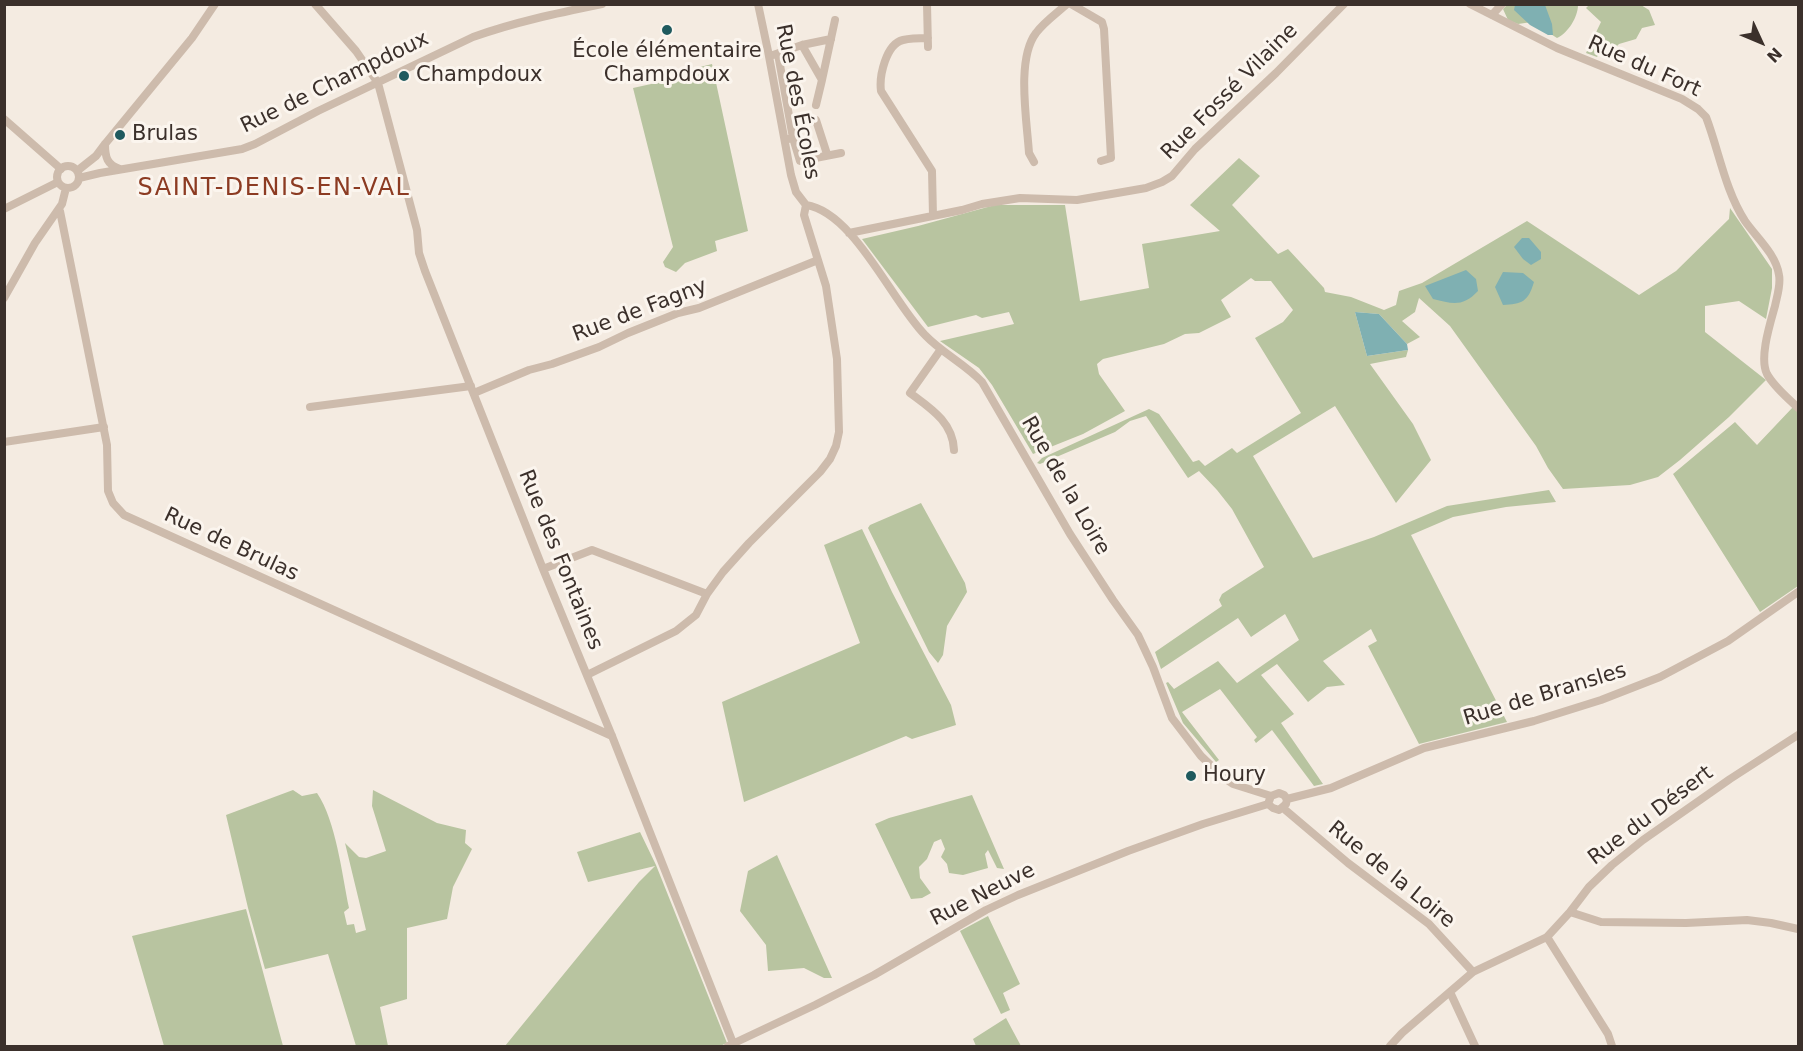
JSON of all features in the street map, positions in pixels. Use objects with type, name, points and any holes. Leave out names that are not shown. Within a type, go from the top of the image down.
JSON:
[{"type":"street","points":[[78,175],[71,167],[61,169],[57,176],[58,182],[66,188],[73,187],[78,175],[192,38],[215,4]]},
{"type":"street","name":"Rue des Fontaines","points":[[315,4],[356,51],[378,83],[417,230],[421,259],[543,569],[612,736],[730,1045]]},
{"type":"street","name":"Rue de Champdoux","points":[[78,175],[242,149],[472,37],[571,8],[602,4]]},
{"type":"street","name":"Rue des Écoles","points":[[587,675],[676,632],[696,615],[723,572],[820,472],[836,447],[839,432],[837,359],[826,286],[804,215],[806,205],[796,192],[791,174],[789,139],[773,55],[758,4]]},
{"type":"street","points":[[927,4],[928,42],[901,40],[892,47],[886,55],[880,85],[881,91],[932,171],[933,216]]},
{"type":"street","points":[[1034,162],[1029,153],[1024,79],[1026,53],[1034,34],[1069,4],[1102,22],[1104,29],[1111,158],[1101,161]]},
{"type":"street","name":"Rue Fossé Vilaine","points":[[849,233],[982,204],[1020,198],[1077,200],[1162,183],[1172,176],[1195,149],[1276,73],[1344,4]]},
{"type":"street","name":"Rue du Fort","points":[[1470,4],[1557,48],[1682,99],[1706,117],[1734,202],[1775,262],[1779,274],[1779,291],[1768,335],[1764,365],[1773,382],[1798,408]]},
{"type":"street","points":[[1492,15],[1502,4]]},
{"type":"street","points":[[816,105],[835,20]]},
{"type":"street","points":[[773,55],[802,45],[831,39]]},
{"type":"street","points":[[802,45],[822,80]]},
{"type":"street","points":[[4,120],[61,169]]},
{"type":"street","points":[[816,120],[827,154]]},
{"type":"street","points":[[789,139],[800,161],[841,153]]},
{"type":"street","points":[[105,144],[108,162],[120,170]]},
{"type":"street","points":[[4,209],[58,182]]},
{"type":"street","points":[[4,298],[62,204],[66,188]]},
{"type":"street","name":"Rue de la Loire","points":[[806,205],[824,211],[836,219],[882,276],[924,335],[975,374],[992,396],[1070,534],[1138,635],[1172,718],[1201,756],[1233,784],[1270,800]]},
{"type":"street","name":"Rue de Brulas","points":[[58,210],[75,281],[104,427],[107,445],[108,491],[113,503],[124,515],[612,736]]},
{"type":"street","name":"Rue de Fagny","points":[[310,407],[473,390],[599,347],[678,313],[699,308],[818,260]]},
{"type":"street","points":[[941,349],[910,393],[939,415],[954,439],[954,450]]},
{"type":"street","points":[[4,442],[104,427]]},
{"type":"street","points":[[543,569],[592,550],[708,594]]},
{"type":"street","name":"Rue de Bransles","points":[[1287,799],[1331,788],[1424,748],[1534,721],[1601,700],[1660,677],[1728,641],[1798,592]]},
{"type":"street","name":"Rue du Désert","points":[[1390,1047],[1402,1033],[1473,972],[1547,937],[1570,912],[1588,887],[1643,840],[1798,735]]},
{"type":"street","points":[[1279,793],[1287,799],[1286,804],[1279,810],[1273,808],[1270,800],[1279,793]]},
{"type":"street","name":"Rue Neuve","points":[[730,1045],[844,990],[986,910],[1018,895],[1128,851],[1270,800]]},
{"type":"street","name":"Rue de la Loire","points":[[1283,808],[1348,863],[1429,924],[1473,972]]},
{"type":"street","points":[[1570,912],[1601,922],[1686,923],[1747,920],[1798,929]]},
{"type":"street","points":[[1547,937],[1608,1034],[1612,1047]]},
{"type":"street","points":[[1450,992],[1475,1047]]},
{"type":"green space","points":[[1507,5],[1578,5],[1572,24],[1557,38],[1532,22],[1518,24],[1508,20],[1503,9]]},
{"type":"green space","points":[[1589,5],[1641,5],[1649,10],[1655,25],[1642,28],[1636,39],[1619,44],[1615,48],[1602,49],[1597,57],[1586,53],[1601,22],[1586,8]]},
{"type":"green space","points":[[712,64],[748,231],[715,241],[717,251],[685,263],[676,272],[665,267],[663,262],[673,247],[633,88],[692,75],[700,67]]},
{"type":"green space","points":[[1239,158],[1260,176],[1232,205],[1278,254],[1288,249],[1324,288],[1325,292],[1351,297],[1384,310],[1396,305],[1399,291],[1422,283],[1527,221],[1639,295],[1676,271],[1729,219],[1730,208],[1772,269],[1772,288],[1766,319],[1739,301],[1705,306],[1705,332],[1766,380],[1729,417],[1658,477],[1630,485],[1563,489],[1536,446],[1450,326],[1419,298],[1415,312],[1402,321],[1420,337],[1407,344],[1379,314],[1355,312],[1367,356],[1408,350],[1406,357],[1370,364],[1413,424],[1431,460],[1396,503],[1335,406],[1253,456],[1313,558],[1374,537],[1447,506],[1549,490],[1556,502],[1506,507],[1453,517],[1411,535],[1507,722],[1419,744],[1368,646],[1377,641],[1371,629],[1323,661],[1345,685],[1327,687],[1308,702],[1277,664],[1261,675],[1294,714],[1281,723],[1323,784],[1314,786],[1272,730],[1256,743],[1254,740],[1257,737],[1220,689],[1182,712],[1219,760],[1216,762],[1183,723],[1166,683],[1168,682],[1174,689],[1218,661],[1237,683],[1299,640],[1285,614],[1251,637],[1238,618],[1161,669],[1155,652],[1222,606],[1219,600],[1222,594],[1264,567],[1232,509],[1217,490],[1199,471],[1188,478],[1146,416],[1130,421],[1115,432],[1040,464],[1037,463],[1042,458],[1149,409],[1159,414],[1193,462],[1199,460],[1205,466],[1232,448],[1237,453],[1301,413],[1255,338],[1283,322],[1293,310],[1271,281],[1255,281],[1251,278],[1221,300],[1231,317],[1199,333],[1185,334],[1164,344],[1103,359],[1097,364],[1099,374],[1125,411],[1083,434],[1033,454],[992,385],[979,368],[940,341],[1014,324],[1009,312],[982,318],[976,315],[928,327],[862,239],[995,205],[1065,205],[1080,301],[1149,288],[1142,244],[1220,231],[1190,205]]},
{"type":"green space","points":[[1793,407],[1798,412],[1798,586],[1760,612],[1673,474],[1735,422],[1757,445]]},
{"type":"green space","points":[[921,503],[965,583],[967,592],[947,626],[943,655],[938,663],[929,652],[868,528],[870,525]]},
{"type":"green space","points":[[862,529],[951,705],[956,725],[912,739],[906,736],[744,802],[722,702],[860,643],[824,545]]},
{"type":"green space","points":[[293,790],[302,796],[317,793],[324,805],[334,833],[341,864],[349,908],[344,912],[347,925],[354,924],[356,933],[366,930],[345,843],[359,857],[366,858],[386,851],[372,806],[373,790],[437,823],[466,830],[465,843],[472,849],[453,887],[447,919],[407,928],[407,999],[380,1007],[388,1046],[356,1046],[328,954],[265,969],[226,815]]},
{"type":"green space","points":[[972,795],[1004,869],[997,868],[988,850],[985,854],[988,868],[963,875],[949,873],[947,864],[941,857],[945,849],[941,839],[934,842],[927,859],[919,867],[920,878],[931,893],[922,898],[911,899],[875,824]]},
{"type":"green space","points":[[640,832],[656,865],[727,1043],[720,1046],[505,1046],[639,882],[655,866],[588,882],[577,852]]},
{"type":"green space","points":[[777,855],[832,978],[824,978],[804,968],[768,971],[766,945],[740,911],[748,871]]},
{"type":"green space","points":[[246,909],[283,1046],[164,1046],[132,936]]},
{"type":"green space","points":[[988,916],[1020,984],[1003,993],[1010,1010],[1001,1014],[960,931]]},
{"type":"green space","points":[[1006,1018],[1021,1046],[976,1046],[973,1039]]},
{"type":"water","points":[[1515,5],[1545,5],[1552,24],[1553,35],[1548,35],[1530,25],[1514,10]]},
{"type":"water","points":[[1522,238],[1529,238],[1541,252],[1541,259],[1531,265],[1514,247]]},
{"type":"water","points":[[1466,270],[1476,279],[1478,291],[1462,302],[1452,303],[1433,299],[1425,286]]},
{"type":"water","points":[[1503,272],[1523,273],[1534,282],[1527,298],[1520,303],[1503,305],[1495,287]]},
{"type":"water","points":[[1355,312],[1379,314],[1407,344],[1408,350],[1367,356]]},
{"type":"place","name":"École élémentaire Champdoux","points":[[667,30]]},
{"type":"place","name":"Champdoux","points":[[404,76]]},
{"type":"place","name":"Brulas","points":[[120,135]]},
{"type":"place","name":"Houry","points":[[1191,776]]},
{"type":"district","name":"SAINT-DENIS-EN-VAL","points":[[274,189]]}]
